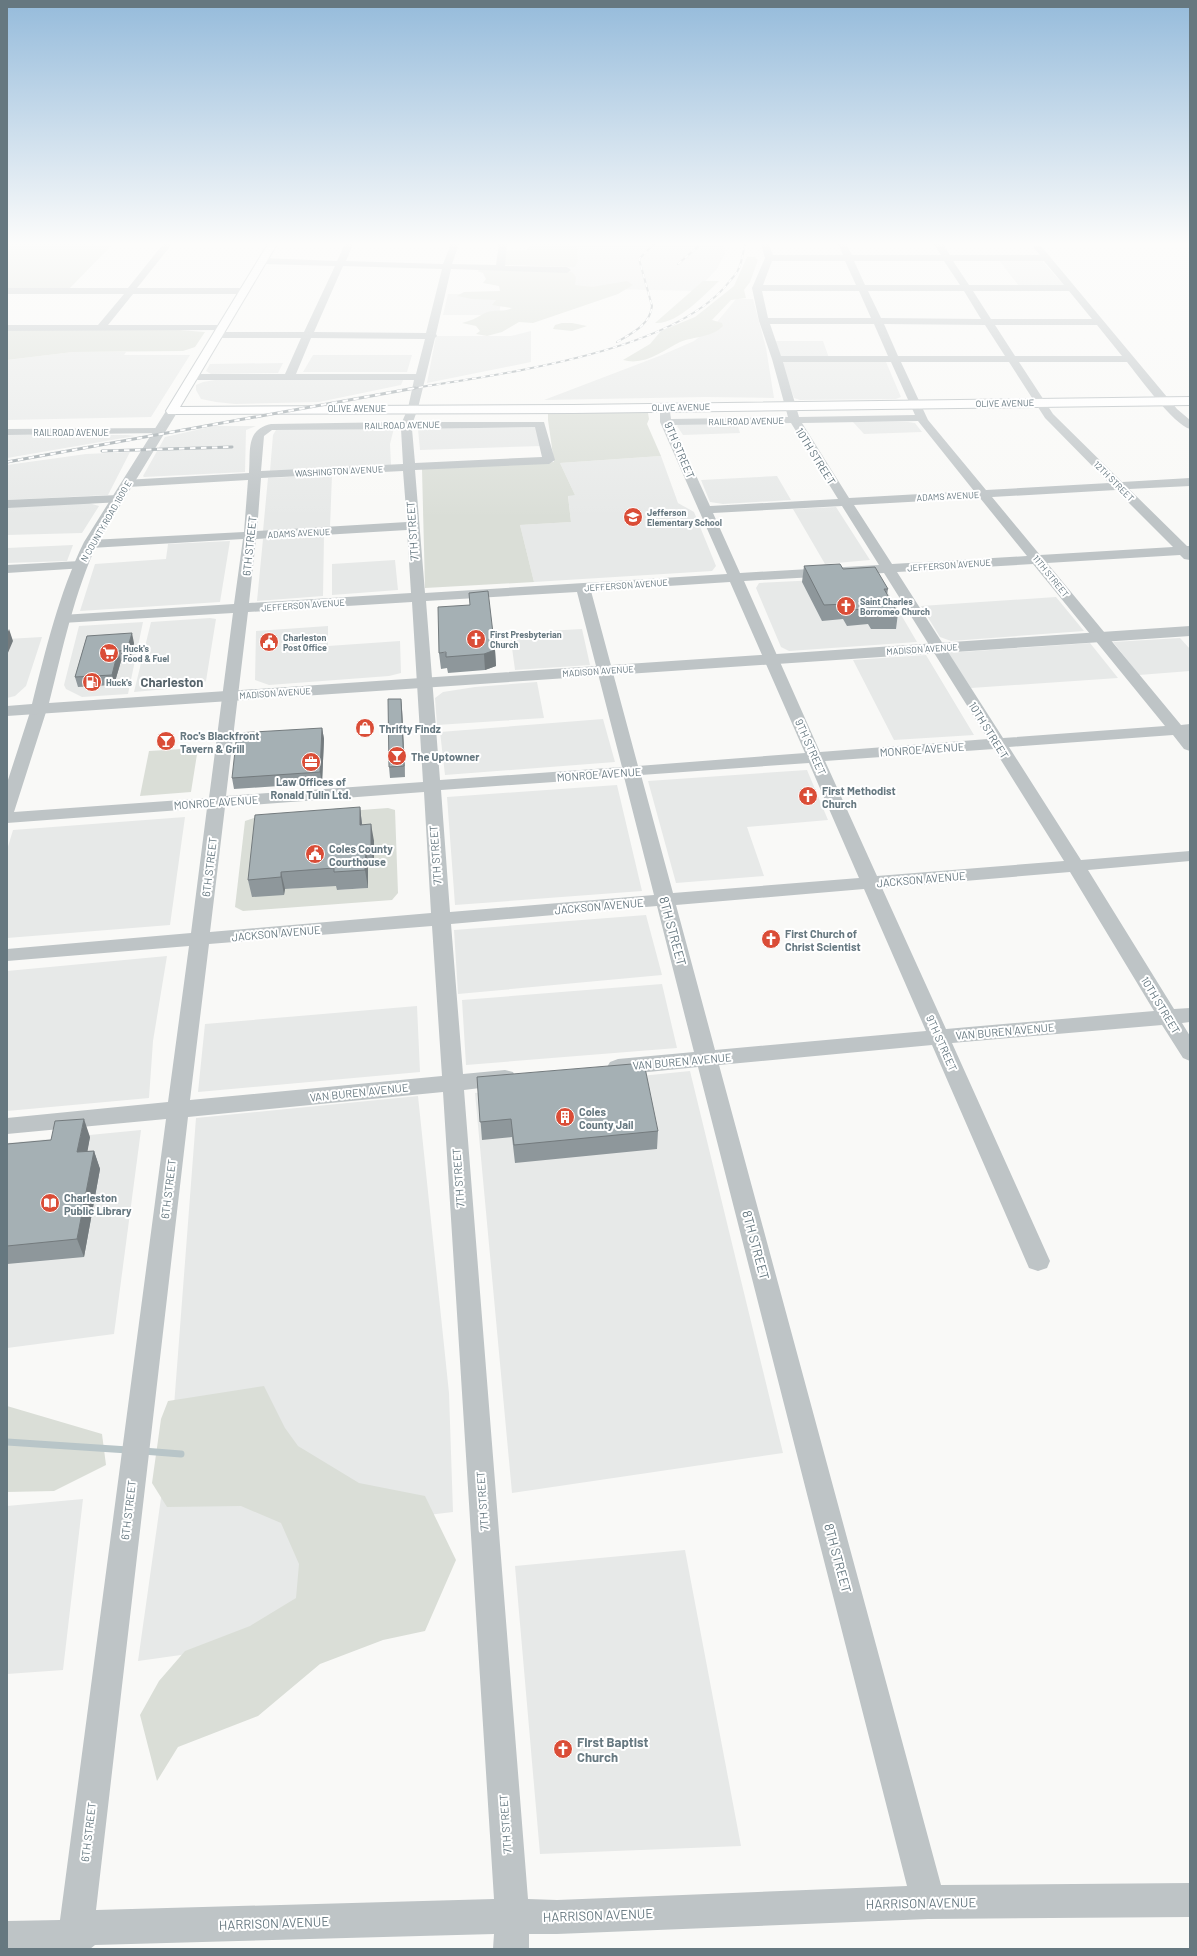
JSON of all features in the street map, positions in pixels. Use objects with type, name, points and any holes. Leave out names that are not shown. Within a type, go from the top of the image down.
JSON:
[{"type":"main road","points":[[172,411],[218,335]]},
{"type":"main road","points":[[184,390],[187,397],[193,401],[208,406],[273,410]]},
{"type":"main road","name":"OLIVE AVENUE","points":[[172,411],[413,408],[666,414],[790,406],[1190,401]]},
{"type":"street","points":[[289,377],[308,335]]},
{"type":"street","points":[[343,335],[432,336]]},
{"type":"street","name":"10TH STREET","points":[[769,335],[794,420],[844,502],[1076,866],[1190,1053]]},
{"type":"street","name":"11TH STREET","points":[[884,335],[922,418],[1100,637],[1183,730],[1190,746]]},
{"type":"street","name":"12TH STREET","points":[[997,335],[1049,416],[1188,552]]},
{"type":"street","points":[[1111,335],[1165,402],[1190,426]]},
{"type":"street","name":"7TH STREET","points":[[432,336],[413,408],[406,425],[408,467],[511,1933]]},
{"type":"street","points":[[777,359],[1130,359]]},
{"type":"street","points":[[192,377],[421,377]]},
{"type":"street","name":"N COUNTY ROAD 1600 E","points":[[39,709],[62,619],[80,565],[90,544],[172,411]]},
{"type":"street","name":"RAILROAD AVENUE","points":[[666,414],[794,420],[922,418]]},
{"type":"street","name":"9TH STREET","points":[[666,414],[706,510],[1038,1261]]},
{"type":"street","name":"RAILROAD AVENUE","points":[[263,430],[271,427],[540,424],[550,460]]},
{"type":"street","name":"6TH STREET","points":[[73,1943],[241,609],[256,475],[258,435],[263,430]]},
{"type":"street","name":"RAILROAD AVENUE","points":[[7,432],[159,431]]},
{"type":"street","name":"WASHINGTON AVENUE","points":[[128,482],[550,460]]},
{"type":"street","name":"ADAMS AVENUE","points":[[706,510],[1190,482]]},
{"type":"street","points":[[7,504],[118,498]]},
{"type":"street","name":"ADAMS AVENUE","points":[[90,544],[412,526]]},
{"type":"street","name":"JEFFERSON AVENUE","points":[[62,619],[1188,552]]},
{"type":"street","points":[[7,569],[80,565]]},
{"type":"street","name":"8TH STREET","points":[[583,587],[928,1902]]},
{"type":"street","name":"MADISON AVENUE","points":[[7,711],[1190,631]]},
{"type":"street","points":[[7,810],[39,709]]},
{"type":"street","name":"MONROE AVENUE","points":[[7,818],[1183,730]]},
{"type":"street","name":"JACKSON AVENUE","points":[[7,955],[1190,856]]},
{"type":"street","name":"VAN BUREN AVENUE","points":[[599,1069],[1190,1015]]},
{"type":"street","name":"VAN BUREN AVENUE","points":[[7,1126],[521,1077]]},
{"type":"street","name":"HARRISON AVENUE","points":[[7,1939],[73,1943],[92,1928],[511,1933],[557,1917],[928,1902],[1190,1900]]},
{"type":"shaded area","points":[[7,335],[203,335],[195,347],[183,351],[73,352],[7,360]]},
{"type":"shaded area","points":[[531,335],[531,362],[427,383],[436,336]]},
{"type":"shaded area","points":[[657,335],[707,335],[680,342],[653,357],[639,361],[623,360],[650,344]]},
{"type":"shaded area","points":[[702,335],[763,335],[774,398],[705,397],[544,400],[662,355],[694,341]]},
{"type":"shaded area","points":[[775,341],[823,341],[829,358],[785,358],[779,356]]},
{"type":"shaded area","points":[[73,352],[126,352],[124,355],[190,355],[151,417],[7,420],[7,360]]},
{"type":"shaded area","points":[[313,355],[412,355],[407,372],[303,372]]},
{"type":"shaded area","points":[[886,362],[901,397],[896,399],[800,400],[794,398],[782,363]]},
{"type":"shaded area","points":[[283,363],[278,373],[211,374],[206,371],[210,364]]},
{"type":"shaded area","points":[[404,378],[401,385],[319,402],[235,404],[201,399],[196,390],[196,385],[203,382],[221,379]]},
{"type":"shaded area","points":[[640,411],[648,413],[649,419],[647,424],[661,456],[560,463],[575,495],[568,496],[571,522],[520,525],[534,582],[425,588],[422,469],[554,462],[548,412]]},
{"type":"shaded area","points":[[853,422],[915,423],[922,432],[864,434]]},
{"type":"shaded area","points":[[737,423],[740,433],[683,435],[677,426],[679,424]]},
{"type":"shaded area","points":[[214,426],[256,426],[246,430],[245,472],[143,476],[165,437]]},
{"type":"shaded area","points":[[537,427],[542,446],[420,450],[418,429]]},
{"type":"shaded area","points":[[394,428],[390,444],[391,465],[270,471],[273,435],[276,430]]},
{"type":"shaded area","points":[[7,435],[127,435],[135,436],[7,458]]},
{"type":"shaded area","points":[[130,452],[108,495],[7,500],[7,465],[86,454]]},
{"type":"shaded area","name":"Jefferson Elementary School","points":[[661,456],[678,503],[694,512],[716,566],[712,571],[534,582],[520,525],[571,522],[568,495],[575,495],[560,463]]},
{"type":"shaded area","points":[[332,475],[330,527],[263,531],[268,478]]},
{"type":"shaded area","points":[[777,476],[791,500],[723,504],[710,502],[701,480]]},
{"type":"shaded area","points":[[85,502],[99,506],[82,533],[7,535],[7,507]]},
{"type":"shaded area","points":[[836,507],[870,560],[825,564],[793,509]]},
{"type":"shaded area","points":[[324,535],[323,596],[257,601],[263,539]]},
{"type":"shaded area","points":[[230,541],[220,602],[80,611],[95,564],[166,559],[168,544]]},
{"type":"shaded area","points":[[73,545],[67,561],[7,563],[7,548]]},
{"type":"shaded area","points":[[395,560],[398,590],[332,595],[332,564]]},
{"type":"shaded area","points":[[879,577],[917,642],[789,651],[781,647],[756,588],[759,583]]},
{"type":"shaded area","points":[[1056,597],[1084,631],[951,641],[940,637],[921,606]]},
{"type":"shaded area","points":[[210,618],[216,619],[206,681],[199,686],[134,692],[151,622]]},
{"type":"shaded area","points":[[143,622],[128,694],[82,697],[66,689],[64,685],[79,626]]},
{"type":"shaded area","points":[[328,626],[328,646],[400,641],[401,673],[389,676],[269,685],[255,680],[256,631]]},
{"type":"shaded area","points":[[582,629],[590,665],[515,670],[510,633]]},
{"type":"shaded area","points":[[42,637],[26,686],[15,696],[7,698],[7,639]]},
{"type":"shaded area","points":[[1180,638],[1190,649],[1190,671],[1139,675],[1113,642]]},
{"type":"shaded area","points":[[1090,643],[1118,678],[971,688],[948,653]]},
{"type":"shaded area","points":[[926,655],[974,735],[894,740],[853,660]]},
{"type":"shaded area","points":[[537,682],[544,718],[437,725],[435,698],[443,692],[475,687]]},
{"type":"shaded area","points":[[603,719],[615,762],[445,775],[440,732]]},
{"type":"shaded area","points":[[198,748],[191,792],[140,796],[149,751]]},
{"type":"shaded area","points":[[807,770],[828,820],[747,827],[764,876],[676,883],[648,781]]},
{"type":"shaded area","points":[[617,785],[642,891],[455,905],[447,797]]},
{"type":"shaded area","points":[[388,808],[395,810],[398,893],[392,900],[243,911],[235,907],[245,821],[254,818]],"holes":[[[258,832],[373,841],[374,865],[368,866],[368,888],[337,890],[337,885],[285,889],[284,895]]]},
{"type":"shaded area","points":[[185,817],[170,925],[7,938],[7,850],[13,830]]},
{"type":"shaded area","points":[[646,915],[662,975],[458,994],[454,930]]},
{"type":"shaded area","points":[[167,956],[153,1041],[149,1098],[7,1111],[7,971]]},
{"type":"shaded area","points":[[662,984],[677,1048],[466,1065],[462,1000]]},
{"type":"shaded area","points":[[417,1006],[420,1072],[198,1092],[205,1024]]},
{"type":"shaded area","points":[[690,1071],[783,1453],[512,1493],[475,1093]]},
{"type":"shaded area","points":[[418,1096],[449,1393],[453,1512],[312,1529],[309,1637],[138,1661],[174,1406],[196,1118]]},
{"type":"shaded area","points":[[141,1130],[114,1334],[7,1348],[7,1143]]},
{"type":"shaded area","points":[[264,1386],[285,1428],[298,1446],[359,1483],[425,1496],[456,1560],[425,1631],[383,1640],[320,1664],[258,1716],[178,1747],[157,1781],[140,1715],[159,1681],[185,1651],[250,1626],[296,1598],[299,1564],[281,1523],[241,1506],[167,1507],[152,1483],[161,1419],[168,1401]]},
{"type":"shaded area","points":[[7,1406],[102,1434],[106,1465],[54,1491],[7,1492]]},
{"type":"shaded area","points":[[83,1499],[63,1670],[7,1674],[7,1506]]},
{"type":"shaded area","points":[[685,1550],[741,1846],[540,1854],[515,1566]]},
{"type":"building","points":[[840,564],[843,569],[875,567],[888,589],[884,589],[898,613],[873,613],[870,609],[849,610],[845,604],[824,605],[804,566]]},
{"type":"building","name":"First Presbyterian Church","points":[[488,591],[495,650],[484,654],[446,657],[446,652],[439,653],[438,607],[470,605],[469,593]]},
{"type":"building","points":[[132,633],[127,650],[118,651],[112,675],[75,677],[87,636]]},
{"type":"building","points":[[388,699],[401,699],[404,766],[389,767]]},
{"type":"building","points":[[322,728],[320,772],[232,778],[237,733]]},
{"type":"building","name":"Coles County Courthouse","points":[[360,807],[360,825],[371,824],[371,848],[366,848],[365,870],[334,872],[334,868],[281,872],[281,877],[248,880],[255,815]]},
{"type":"building","name":"Coles County Jail","points":[[644,1063],[658,1131],[514,1145],[511,1119],[480,1122],[477,1077]]},
{"type":"building","name":"Charleston Public Library","points":[[84,1119],[77,1152],[94,1151],[77,1239],[7,1246],[7,1144],[51,1140],[55,1121]]},
{"type":"waterway","points":[[7,1442],[128,1450]]},
{"type":"waterway","points":[[143,1451],[181,1454]]},
{"type":"railway","points":[[617,342],[629,335]]},
{"type":"railway","points":[[410,389],[534,368],[581,357],[626,344],[648,335]]},
{"type":"railway","points":[[7,462],[415,388]]},
{"type":"railway","points":[[102,451],[232,447]]},
{"type":"place","name":"Jefferson Elementary School","points":[[633,517]]},
{"type":"place","name":"Saint Charles Borromeo Church","points":[[846,606]]},
{"type":"place","name":"First Presbyterian Church","points":[[476,639]]},
{"type":"place","name":"Charleston Post Office","points":[[269,642]]},
{"type":"place","name":"Huck's Food & Fuel","points":[[109,653]]},
{"type":"place","name":"Huck's","points":[[92,682]]},
{"type":"place","name":"Thrifty Findz","points":[[365,728]]},
{"type":"place","name":"Roc's Blackfront Tavern & Grill","points":[[166,741]]},
{"type":"place","name":"The Uptowner","points":[[397,756]]},
{"type":"place","name":"Law Offices of Ronald Tulin Ltd.","points":[[311,762]]},
{"type":"place","name":"First Methodist Church","points":[[808,796]]},
{"type":"place","name":"Coles County Courthouse","points":[[315,854]]},
{"type":"place","name":"First Church of Christ Scientist","points":[[771,939]]},
{"type":"place","name":"Coles County Jail","points":[[565,1117]]},
{"type":"place","name":"Charleston Public Library","points":[[50,1203]]},
{"type":"place","name":"First Baptist Church","points":[[563,1749]]},
{"type":"district","name":"Charleston","points":[[172,682]]}]
